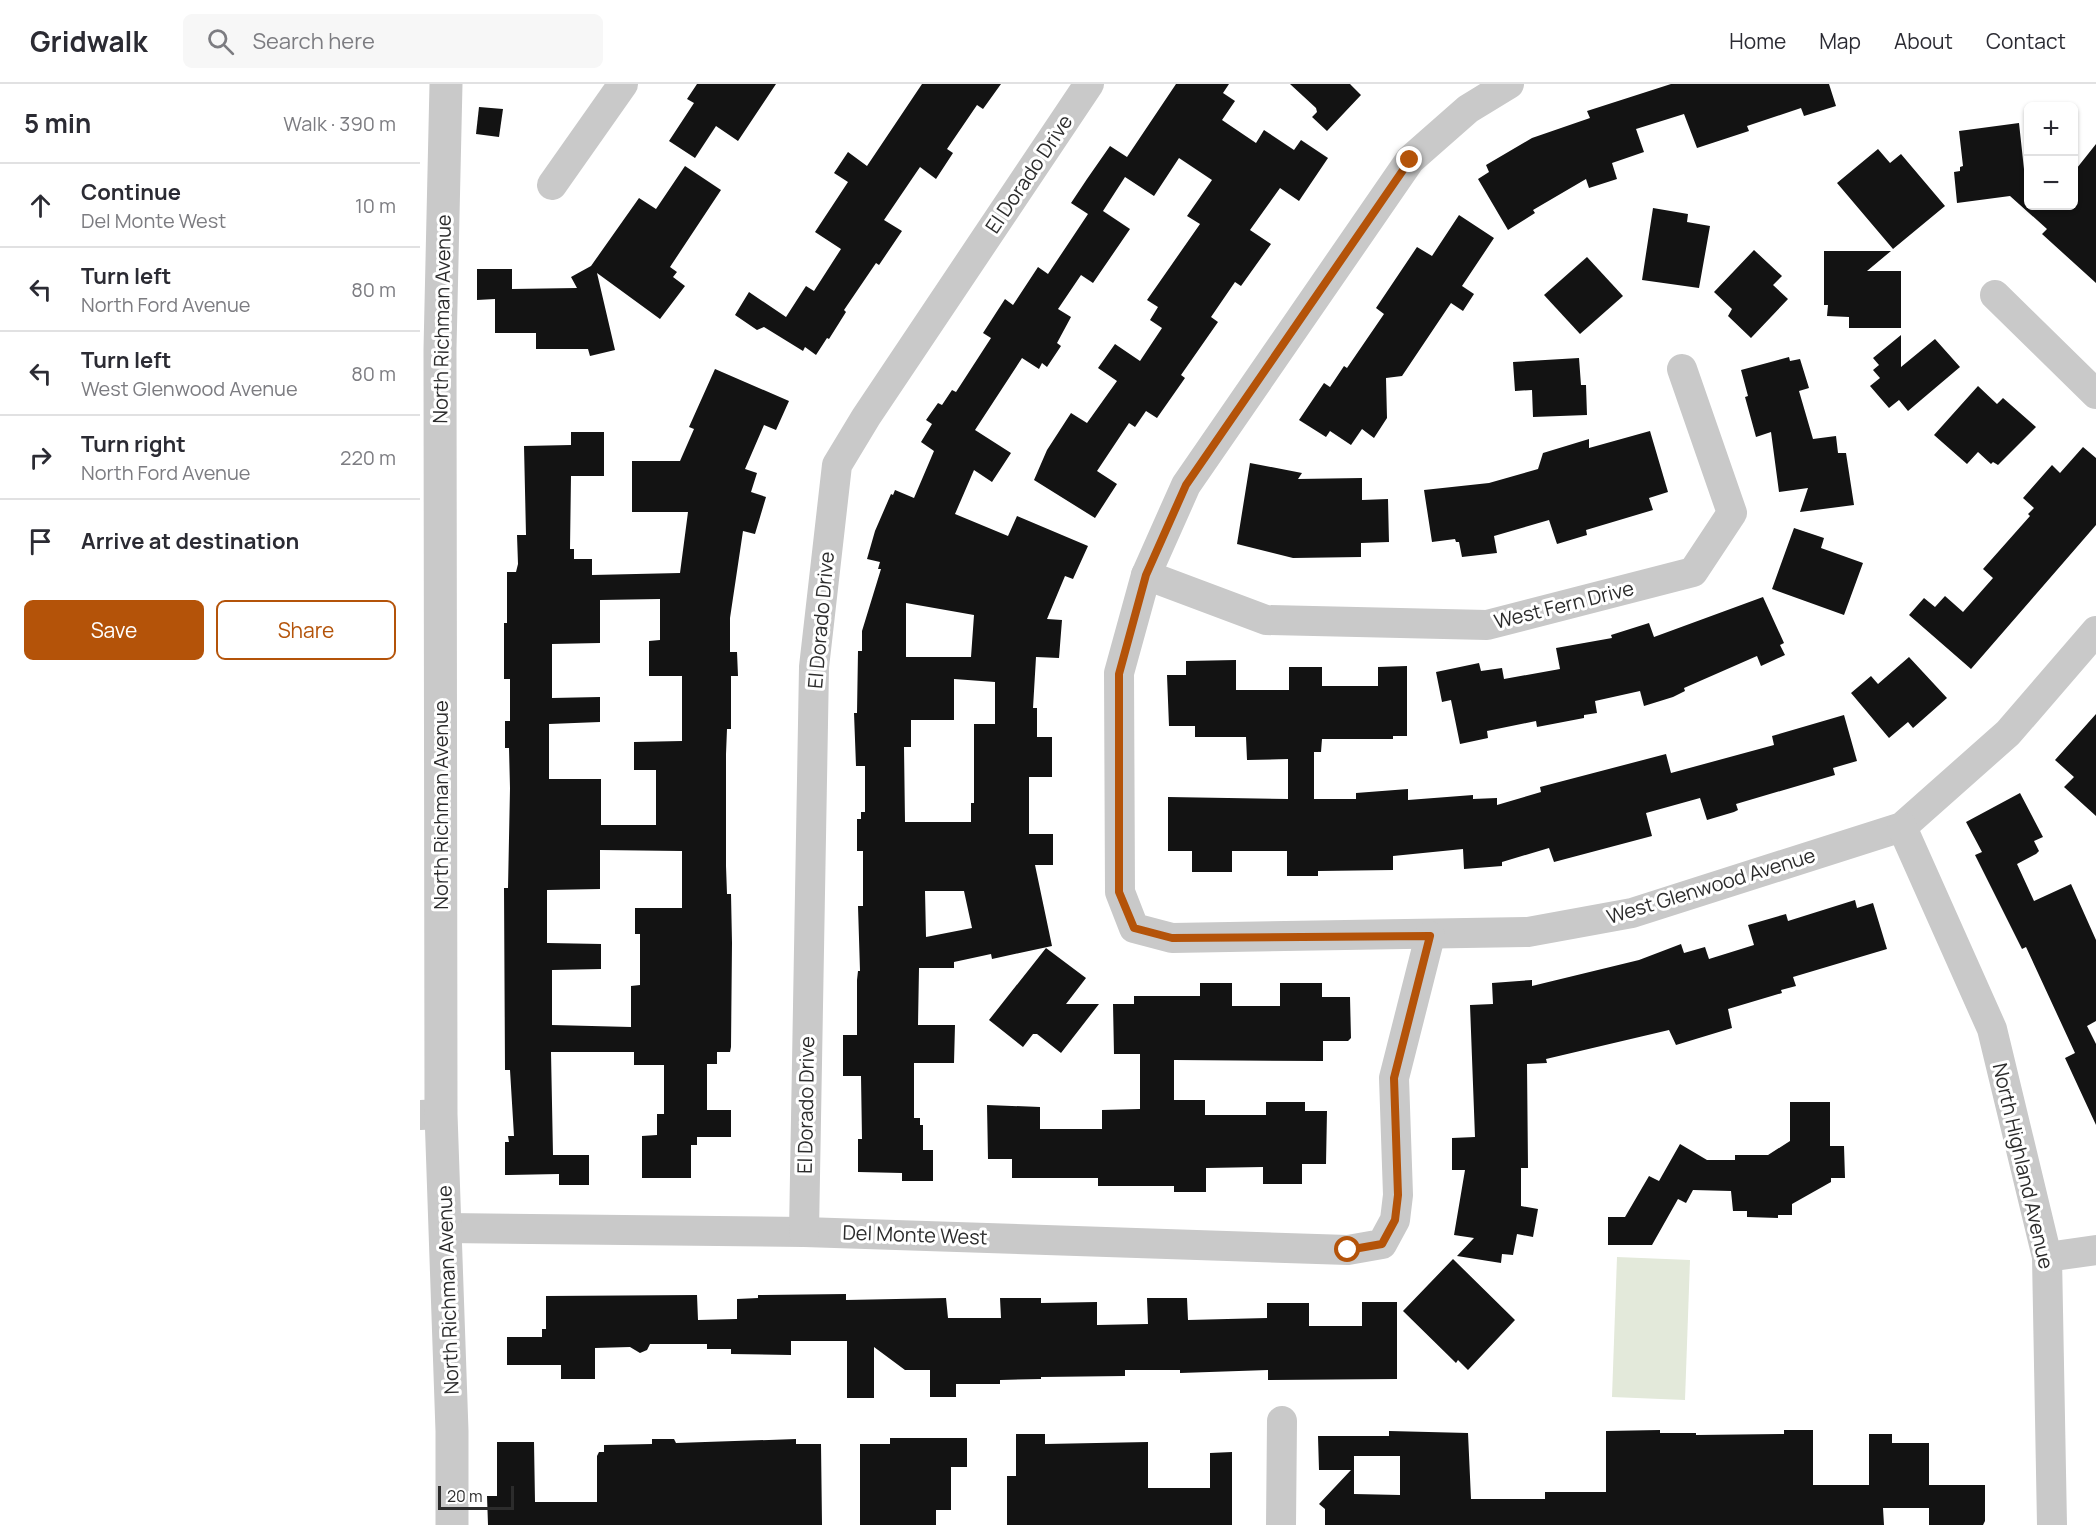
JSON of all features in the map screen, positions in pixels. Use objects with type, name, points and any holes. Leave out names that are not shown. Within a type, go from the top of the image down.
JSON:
[{"type":"street","name":"North Richman Avenue","points":[[446,84],[430,349],[430,1115],[447,1228],[453,1431],[452,1525]]},
{"type":"street","points":[[552,185],[623,84]]},
{"type":"street","name":"El Dorado Drive","points":[[804,1232],[814,667],[837,465],[866,417],[1089,84]]},
{"type":"street","points":[[1146,575],[1186,485],[1410,160],[1468,109],[1509,84]]},
{"type":"street","points":[[1995,295],[2096,394]]},
{"type":"street","name":"West Fern Drive","points":[[1146,575],[1266,620],[1487,625],[1693,572],[1732,513],[1682,369]]},
{"type":"street","name":"West Glenwood Avenue","points":[[1146,575],[1119,674],[1119,892],[1134,928],[1172,938],[1430,936],[1528,932],[1632,913],[1902,827],[2008,733],[2096,631]]},
{"type":"street","name":"North Highland Avenue","points":[[1902,827],[1992,1029],[2047,1257],[2052,1525]]},
{"type":"street","name":"Del Monte West","points":[[447,1228],[804,1232],[1348,1250],[1382,1244],[1395,1220],[1398,1195],[1394,1078],[1430,936]]},
{"type":"street","points":[[2047,1257],[2096,1250]]},
{"type":"street","points":[[1281,1525],[1282,1421]]},
{"type":"green space","points":[[1617,1257],[1690,1260],[1685,1400],[1612,1397]]},
{"type":"building","points":[[697,84],[776,84],[738,141],[716,126],[695,158],[669,141],[694,103],[687,99]]},
{"type":"building","points":[[922,84],[1001,84],[983,109],[977,105],[947,149],[953,153],[936,179],[920,167],[884,220],[902,231],[879,265],[876,263],[844,310],[846,312],[829,339],[827,338],[816,355],[805,347],[803,351],[764,327],[757,330],[735,315],[749,292],[786,317],[806,286],[814,291],[841,249],[815,232],[848,182],[834,173],[848,152],[867,166]]},
{"type":"building","points":[[1176,84],[1229,84],[1223,93],[1235,101],[1222,120],[1256,143],[1264,130],[1294,150],[1301,140],[1328,158],[1299,201],[1280,188],[1250,230],[1271,244],[1241,286],[1235,282],[1211,317],[1218,322],[1181,375],[1185,378],[1157,418],[1146,411],[1135,427],[1129,423],[1097,471],[1117,484],[1095,518],[1034,480],[1047,450],[1071,413],[1087,423],[1117,381],[1098,368],[1115,344],[1140,361],[1162,328],[1150,320],[1158,307],[1147,300],[1200,224],[1187,216],[1212,180],[1179,158],[1154,196],[1125,177],[1103,211],[1130,229],[1093,283],[1081,275],[1058,309],[1071,317],[1057,343],[1061,346],[1047,367],[1042,363],[1039,369],[1022,358],[975,430],[1011,453],[992,482],[974,470],[955,514],[1008,536],[1017,516],[1088,546],[1073,579],[1065,576],[1047,619],[1062,620],[1059,658],[1036,657],[1033,708],[1037,708],[1037,737],[1052,737],[1052,777],[1029,777],[1029,834],[1053,834],[1053,865],[1035,865],[1052,946],[992,959],[991,954],[954,962],[954,968],[919,968],[918,1025],[955,1025],[954,1063],[914,1063],[914,1118],[920,1118],[920,1125],[923,1125],[923,1150],[933,1150],[933,1181],[902,1181],[902,1173],[858,1172],[858,1139],[862,1139],[861,1076],[843,1076],[843,1035],[857,1035],[857,980],[858,971],[860,971],[858,906],[863,906],[863,851],[857,851],[857,819],[861,819],[861,812],[865,812],[865,766],[856,766],[854,713],[857,713],[858,651],[862,651],[862,631],[881,569],[878,569],[880,562],[867,559],[875,531],[891,494],[893,495],[895,490],[914,498],[934,451],[921,442],[932,424],[926,420],[938,403],[942,405],[952,390],[956,392],[991,338],[983,333],[1005,299],[1013,305],[1038,267],[1048,274],[1088,214],[1071,203],[1110,146],[1127,157]],"holes":[[[906,603],[974,615],[971,657],[906,657]],[[954,679],[995,682],[995,724],[974,724],[974,803],[971,803],[971,822],[905,822],[904,747],[911,747],[911,720],[954,720]],[[925,891],[964,891],[972,928],[926,937]]]},
{"type":"building","points":[[1290,84],[1350,84],[1361,95],[1327,131],[1312,117],[1317,112],[1316,108]]},
{"type":"building","points":[[1671,84],[1829,84],[1836,106],[1804,116],[1801,108],[1747,126],[1749,131],[1697,148],[1684,114],[1636,129],[1644,152],[1612,163],[1617,179],[1589,188],[1586,179],[1533,210],[1535,213],[1508,230],[1478,179],[1489,172],[1486,165],[1532,138],[1590,118],[1587,111]]},
{"type":"building","points":[[479,107],[503,109],[499,137],[476,134]]},
{"type":"building","points":[[2019,123],[2024,169],[2024,208],[2010,196],[1957,203],[1954,172],[1960,171],[1960,167],[1963,166],[1959,131]]},
{"type":"building","points":[[2096,144],[2096,283],[2042,234],[2047,229],[2026,210],[2078,210],[2078,167]]},
{"type":"building","points":[[1878,149],[1890,163],[1901,154],[1945,206],[1893,249],[1837,183]]},
{"type":"building","points":[[685,166],[721,190],[670,267],[677,272],[673,277],[685,286],[660,319],[597,273],[615,350],[590,356],[588,349],[536,349],[536,333],[495,333],[495,299],[477,300],[477,269],[512,269],[512,289],[577,288],[571,277],[591,266],[639,198],[656,209]]},
{"type":"building","points":[[1653,208],[1688,214],[1687,222],[1710,226],[1699,288],[1642,280]]},
{"type":"building","points":[[1459,215],[1494,238],[1462,286],[1474,294],[1463,311],[1451,303],[1402,376],[1386,378],[1387,418],[1374,438],[1362,429],[1351,445],[1330,431],[1326,437],[1299,420],[1324,383],[1330,387],[1344,366],[1347,368],[1384,314],[1376,308],[1417,247],[1432,256]]},
{"type":"building","points":[[1754,250],[1782,276],[1773,285],[1788,299],[1751,338],[1728,316],[1732,309],[1714,292]]},
{"type":"building","points":[[1824,251],[1891,251],[1867,271],[1901,271],[1901,328],[1849,328],[1849,317],[1827,316],[1828,305],[1824,305]]},
{"type":"building","points":[[1587,257],[1623,296],[1580,334],[1544,295]]},
{"type":"building","points":[[1901,335],[1901,367],[1935,339],[1960,367],[1908,411],[1899,400],[1889,408],[1870,386],[1880,378],[1873,370],[1879,365],[1873,358]]},
{"type":"building","points":[[1789,357],[1790,361],[1800,359],[1809,388],[1799,391],[1813,439],[1836,436],[1838,453],[1846,453],[1854,505],[1800,512],[1808,488],[1779,492],[1771,432],[1756,437],[1745,397],[1748,396],[1741,370]]},
{"type":"building","points":[[1579,358],[1581,385],[1586,385],[1587,415],[1533,417],[1532,390],[1515,391],[1513,362]]},
{"type":"building","points":[[715,369],[789,401],[776,430],[764,425],[745,469],[757,473],[751,492],[766,497],[755,534],[743,531],[730,618],[730,652],[737,652],[738,676],[731,676],[731,729],[727,729],[726,754],[726,866],[727,894],[731,894],[732,943],[731,1047],[730,1052],[717,1052],[717,1064],[707,1064],[707,1110],[731,1110],[731,1137],[697,1137],[697,1145],[691,1145],[691,1178],[642,1178],[642,1136],[657,1135],[657,1114],[664,1114],[664,1065],[634,1065],[634,1052],[551,1052],[553,1155],[589,1155],[589,1185],[559,1185],[559,1174],[505,1175],[505,1142],[509,1142],[508,1136],[514,1136],[510,1070],[505,1070],[504,888],[508,888],[510,788],[509,748],[505,748],[505,721],[510,721],[510,679],[504,679],[504,623],[507,623],[507,572],[516,572],[517,535],[526,535],[524,446],[571,445],[571,432],[604,432],[604,476],[571,476],[570,549],[574,549],[574,559],[592,559],[592,575],[680,573],[688,512],[632,512],[632,461],[680,461],[694,429],[689,427]],"holes":[[[660,599],[660,640],[649,641],[649,676],[682,676],[682,741],[634,742],[634,770],[656,770],[656,825],[601,825],[601,779],[549,779],[549,724],[600,722],[600,697],[552,698],[552,644],[600,643],[600,600]],[[600,850],[682,851],[682,908],[635,908],[635,934],[640,934],[640,985],[631,986],[631,1027],[552,1025],[552,970],[601,969],[601,944],[547,943],[547,890],[600,889]]]},
{"type":"building","points":[[1978,386],[1997,404],[2003,398],[2036,427],[1998,465],[1993,462],[1991,464],[1978,452],[1967,464],[1934,435]]},
{"type":"building","points":[[1650,431],[1668,492],[1649,498],[1653,510],[1586,530],[1587,535],[1557,544],[1549,520],[1494,536],[1497,553],[1462,557],[1459,542],[1455,539],[1432,542],[1424,490],[1489,483],[1538,469],[1543,453],[1589,439],[1589,448]]},
{"type":"building","points":[[2083,447],[2096,458],[2096,525],[1971,669],[1909,615],[1924,598],[1935,607],[1945,596],[1963,612],[1993,578],[1983,569],[2030,516],[2028,514],[2034,508],[2023,498],[2052,465],[2060,473]]},
{"type":"building","points":[[1250,463],[1302,473],[1298,479],[1362,478],[1362,500],[1388,499],[1389,542],[1361,543],[1361,557],[1293,558],[1237,544]]},
{"type":"building","points":[[1794,528],[1824,538],[1821,548],[1863,563],[1844,615],[1772,589]]},
{"type":"building","points":[[1763,597],[1784,643],[1780,645],[1785,655],[1761,666],[1757,656],[1684,688],[1685,691],[1673,697],[1644,706],[1640,691],[1595,701],[1597,713],[1584,715],[1584,718],[1537,727],[1536,721],[1487,731],[1488,738],[1460,744],[1451,700],[1442,702],[1436,672],[1479,663],[1481,671],[1502,668],[1504,679],[1560,669],[1556,648],[1612,638],[1611,635],[1649,623],[1654,637]]},
{"type":"building","points":[[1909,657],[1947,698],[1913,728],[1908,722],[1889,738],[1851,693],[1871,676],[1878,684]]},
{"type":"building","points":[[1236,660],[1236,690],[1289,690],[1289,667],[1322,667],[1322,686],[1378,686],[1378,667],[1407,666],[1407,736],[1393,736],[1393,739],[1322,739],[1321,752],[1314,752],[1314,799],[1356,799],[1356,793],[1408,789],[1408,800],[1473,795],[1473,799],[1497,798],[1497,805],[1541,792],[1540,787],[1666,754],[1671,773],[1774,745],[1772,736],[1844,715],[1857,761],[1833,768],[1835,775],[1736,804],[1738,810],[1707,820],[1700,798],[1646,813],[1652,836],[1554,862],[1549,848],[1502,862],[1502,866],[1464,869],[1463,849],[1393,856],[1393,870],[1318,871],[1318,876],[1287,876],[1287,851],[1232,851],[1232,872],[1192,872],[1192,851],[1168,851],[1168,797],[1288,799],[1288,759],[1247,760],[1246,737],[1195,737],[1195,726],[1169,726],[1167,675],[1186,675],[1186,661]]},
{"type":"building","points":[[2096,714],[2096,816],[2064,787],[2074,777],[2055,760]]},
{"type":"building","points":[[2020,793],[2043,837],[2034,841],[2039,851],[2017,864],[2034,901],[2071,884],[2096,940],[2096,1021],[2087,1026],[2096,1044],[2096,1125],[2065,1058],[2075,1053],[2026,947],[2022,949],[1975,855],[1982,852],[1966,822]]},
{"type":"building","points":[[1855,900],[1857,908],[1873,903],[1887,949],[1793,977],[1796,986],[1781,990],[1782,993],[1728,1009],[1732,1028],[1676,1045],[1669,1030],[1546,1059],[1547,1063],[1527,1064],[1528,1168],[1521,1168],[1521,1206],[1538,1209],[1533,1237],[1517,1234],[1513,1255],[1502,1254],[1501,1263],[1457,1256],[1474,1238],[1454,1235],[1465,1170],[1452,1170],[1452,1138],[1475,1137],[1470,1005],[1493,1004],[1492,983],[1532,980],[1532,986],[1639,960],[1681,944],[1684,953],[1705,947],[1709,959],[1754,945],[1748,925],[1786,914],[1788,921]]},
{"type":"building","points":[[1046,948],[1086,978],[1066,1004],[1099,1004],[1061,1053],[1037,1034],[1033,1034],[1023,1047],[989,1020]]},
{"type":"building","points":[[1200,983],[1232,983],[1232,1006],[1280,1006],[1280,983],[1322,983],[1322,997],[1350,997],[1351,1038],[1348,1041],[1323,1041],[1323,1061],[1174,1060],[1174,1100],[1205,1100],[1205,1115],[1266,1115],[1266,1102],[1305,1102],[1305,1111],[1327,1111],[1326,1164],[1302,1164],[1302,1184],[1263,1184],[1263,1167],[1206,1168],[1206,1192],[1174,1192],[1174,1186],[1098,1186],[1098,1178],[1012,1178],[1012,1159],[988,1159],[987,1105],[1040,1107],[1040,1129],[1102,1129],[1102,1110],[1140,1109],[1140,1054],[1114,1054],[1113,1004],[1134,1004],[1134,996],[1200,996]]},
{"type":"building","points":[[1790,1102],[1830,1102],[1830,1146],[1844,1146],[1845,1178],[1831,1178],[1831,1182],[1792,1204],[1792,1215],[1778,1215],[1778,1218],[1747,1217],[1747,1211],[1733,1211],[1731,1191],[1693,1190],[1686,1203],[1678,1199],[1652,1245],[1608,1245],[1608,1217],[1625,1217],[1649,1176],[1659,1181],[1680,1144],[1707,1160],[1735,1160],[1735,1155],[1768,1155],[1790,1141]]},
{"type":"building","points":[[1453,1259],[1515,1320],[1468,1370],[1458,1360],[1456,1363],[1403,1311]]},
{"type":"building","points":[[846,1294],[846,1300],[946,1298],[948,1318],[1001,1318],[1000,1298],[1041,1298],[1041,1303],[1097,1302],[1097,1325],[1148,1324],[1147,1298],[1187,1298],[1188,1320],[1267,1318],[1267,1303],[1309,1303],[1309,1326],[1362,1326],[1362,1302],[1397,1302],[1397,1379],[1268,1380],[1268,1370],[1180,1373],[1180,1370],[1125,1370],[1125,1376],[1041,1377],[1041,1379],[1000,1380],[1000,1384],[956,1384],[956,1397],[930,1397],[930,1370],[905,1370],[874,1347],[874,1398],[847,1398],[847,1341],[791,1341],[791,1355],[731,1354],[731,1349],[707,1349],[707,1344],[650,1344],[647,1350],[640,1353],[630,1347],[595,1348],[595,1379],[561,1379],[561,1365],[507,1365],[507,1337],[542,1337],[542,1329],[546,1329],[546,1296],[697,1295],[698,1320],[737,1319],[737,1299],[758,1298],[758,1295]]},
{"type":"building","points":[[1660,1430],[1660,1433],[1696,1433],[1696,1435],[1784,1434],[1784,1430],[1813,1430],[1813,1485],[1869,1485],[1869,1434],[1892,1434],[1892,1443],[1929,1443],[1929,1485],[1985,1485],[1985,1521],[1983,1525],[1929,1525],[1929,1508],[1883,1508],[1884,1525],[1325,1525],[1325,1509],[1319,1504],[1351,1470],[1319,1470],[1318,1436],[1389,1436],[1389,1431],[1468,1433],[1471,1499],[1545,1499],[1545,1492],[1606,1492],[1606,1431]],"holes":[[[1354,1456],[1400,1456],[1400,1495],[1354,1494]]]},
{"type":"building","points":[[1016,1434],[1045,1434],[1045,1444],[1148,1442],[1148,1488],[1210,1488],[1210,1453],[1232,1452],[1232,1525],[1007,1525],[1007,1476],[1016,1476]]},
{"type":"building","points":[[890,1438],[967,1438],[967,1467],[951,1467],[951,1510],[936,1510],[936,1525],[860,1525],[860,1444],[890,1444]]},
{"type":"building","points":[[652,1439],[674,1439],[676,1443],[796,1439],[796,1444],[821,1444],[822,1525],[488,1525],[487,1496],[497,1496],[497,1442],[534,1442],[535,1502],[597,1502],[597,1456],[599,1452],[604,1452],[604,1445],[652,1444]]},
{"type":"route","points":[[1348,1250],[1382,1244],[1395,1220],[1398,1195],[1394,1078],[1430,936],[1172,938],[1134,928],[1119,892],[1119,674],[1146,575],[1186,485],[1410,160]]}]
